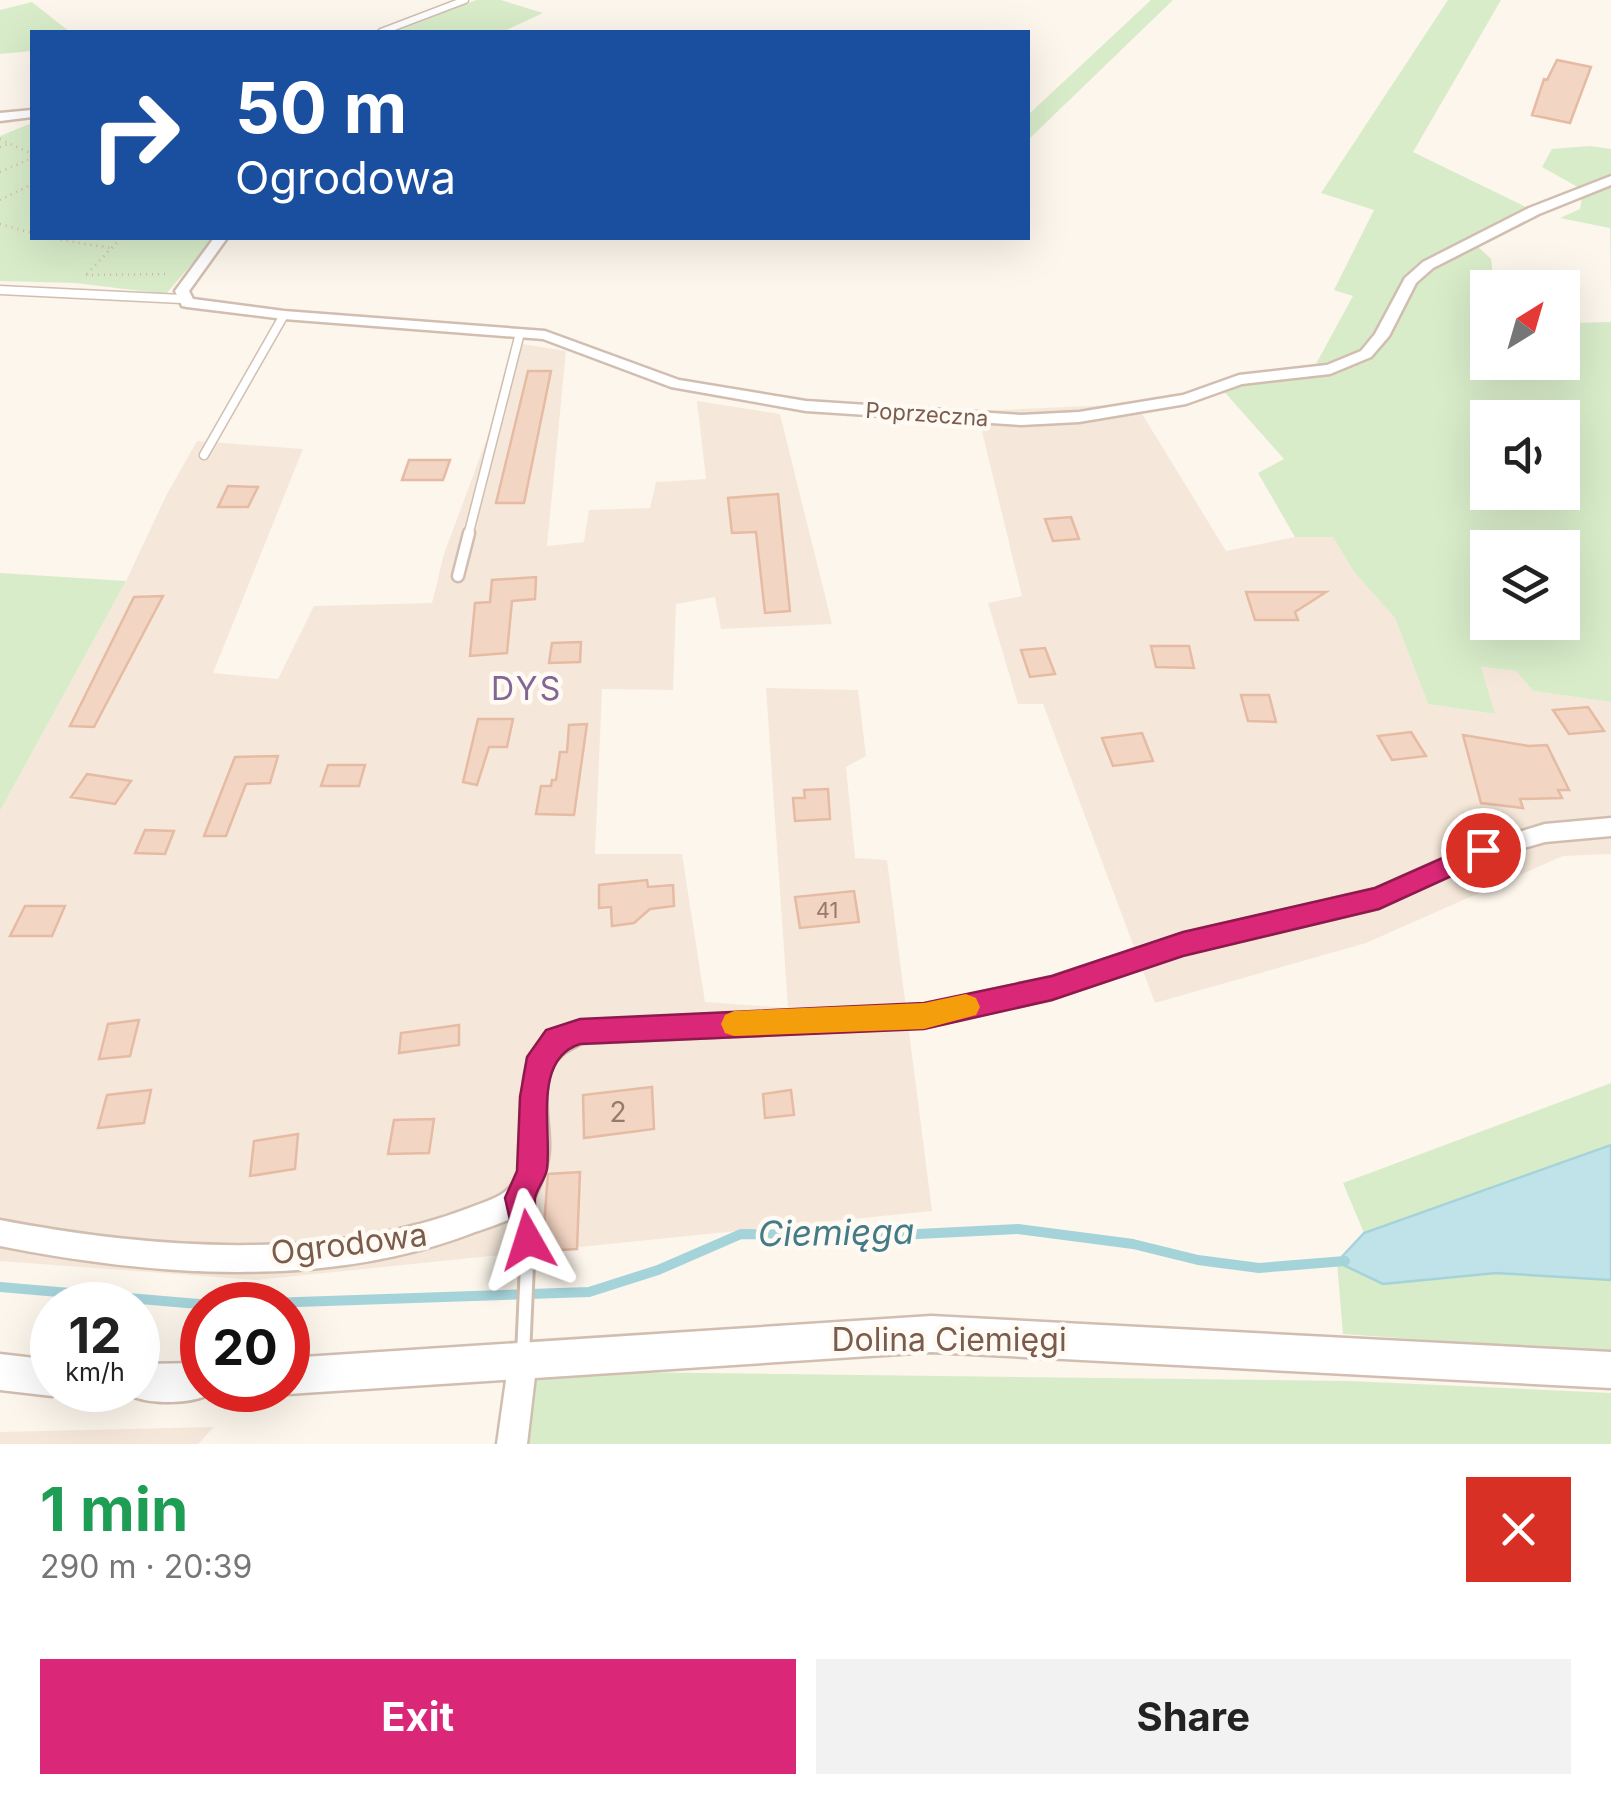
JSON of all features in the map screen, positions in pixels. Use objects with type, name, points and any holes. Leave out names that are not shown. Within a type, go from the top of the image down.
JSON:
[{"type":"street","points":[[0,116],[30,114]]},
{"type":"street","name":"Poprzeczna","points":[[182,298],[197,306],[520,333],[579,345],[676,384],[806,406],[1022,420],[1123,412],[1186,398],[1239,380],[1330,369],[1366,354],[1382,336],[1410,281],[1428,265],[1534,211],[1611,180]]},
{"type":"street","points":[[182,298],[189,277],[219,240]]},
{"type":"street","points":[[520,1198],[532,1173],[534,1097],[540,1057],[556,1039],[580,1032],[924,1016],[1052,988],[1183,944],[1379,898],[1477,852],[1545,833],[1611,827]]},
{"type":"street","name":"Ogrodowa","points":[[0,1234],[60,1248],[285,1256],[386,1244],[462,1227],[520,1198]]},
{"type":"street","name":"Dolina Ciemięgi","points":[[310,1375],[901,1334],[988,1334],[1611,1370]]},
{"type":"street","points":[[512,1444],[523,1360]]},
{"type":"street","points":[[0,1372],[30,1375]]},
{"type":"lane","points":[[386,30],[464,0]]},
{"type":"lane","points":[[0,290],[182,298]]},
{"type":"lane","points":[[204,455],[284,315]]},
{"type":"lane","points":[[458,576],[520,333]]},
{"type":"lane","points":[[520,1198],[528,1240],[523,1360]]},
{"type":"path","points":[[0,138],[30,155]]},
{"type":"path","points":[[0,147],[10,143]]},
{"type":"path","points":[[0,172],[30,157]]},
{"type":"path","points":[[0,200],[30,185]]},
{"type":"path","points":[[0,224],[30,232]]},
{"type":"path","points":[[61,240],[111,248]]},
{"type":"path","points":[[120,240],[86,275],[168,276],[179,263]]},
{"type":"shaded area","points":[[522,344],[566,351],[547,546],[584,542],[589,510],[650,508],[656,482],[706,479],[697,401],[780,414],[832,624],[721,629],[715,597],[676,604],[673,690],[602,689],[595,854],[682,854],[705,1002],[788,1008],[766,688],[858,690],[866,756],[846,767],[855,858],[887,860],[932,1211],[256,1280],[0,1261],[0,811],[126,581],[197,441],[303,449],[213,673],[278,679],[314,606],[432,603],[444,554]]},
{"type":"shaded area","points":[[1136,404],[1226,551],[1295,537],[1333,537],[1354,572],[1395,618],[1428,704],[1494,714],[1480,667],[1516,671],[1533,691],[1611,702],[1611,854],[1563,856],[1366,943],[1155,1003],[1043,704],[1018,704],[988,603],[1022,596],[977,411]]},
{"type":"shaded area","points":[[214,1427],[198,1444],[0,1444],[0,1432]]},
{"type":"green space","points":[[476,0],[501,0],[543,13],[506,30],[400,30]]},
{"type":"green space","points":[[1151,0],[1173,0],[1030,138],[1030,113]]},
{"type":"green space","points":[[1448,0],[1501,0],[1413,152],[1534,211],[1473,242],[1491,259],[1492,270],[1470,270],[1470,380],[1580,380],[1580,323],[1611,322],[1611,702],[1533,691],[1516,671],[1481,667],[1495,714],[1428,704],[1395,618],[1354,572],[1333,537],[1295,537],[1258,473],[1284,459],[1220,387],[1311,373],[1353,296],[1334,290],[1374,210],[1321,193]]},
{"type":"green space","points":[[32,2],[67,30],[30,30],[30,51],[0,54],[0,10]]},
{"type":"green space","points":[[30,124],[30,240],[212,240],[166,294],[76,283],[0,281],[0,136]]},
{"type":"green space","points":[[1552,149],[1611,149],[1611,300],[1610,228],[1560,218],[1580,209],[1583,190],[1542,167]]},
{"type":"green space","points":[[0,573],[126,581],[0,811]]},
{"type":"green space","points":[[1611,1083],[1611,1353],[1343,1334],[1337,1262],[1364,1233],[1343,1183]]},
{"type":"green space","points":[[538,1371],[1350,1381],[1611,1393],[1611,1444],[527,1444]]},
{"type":"water","points":[[1611,1145],[1611,1280],[1496,1273],[1383,1284],[1337,1262],[1364,1233]]},
{"type":"building","points":[[1557,60],[1591,67],[1570,123],[1532,115],[1544,79],[1547,80]]},
{"type":"building","points":[[528,371],[551,371],[524,503],[496,503]]},
{"type":"building","points":[[409,460],[450,460],[443,480],[402,480]]},
{"type":"building","points":[[228,486],[258,487],[248,507],[218,507]]},
{"type":"building","points":[[778,494],[790,611],[765,613],[756,532],[732,533],[728,498]]},
{"type":"building","points":[[1071,517],[1079,539],[1053,541],[1045,519]]},
{"type":"building","points":[[536,577],[535,599],[512,601],[507,653],[470,656],[475,603],[490,602],[492,580]]},
{"type":"building","points":[[1246,592],[1326,592],[1295,612],[1298,620],[1255,620]]},
{"type":"building","points":[[163,596],[94,727],[70,726],[134,597]]},
{"type":"building","points":[[581,642],[580,662],[549,663],[552,643]]},
{"type":"building","points":[[1151,646],[1189,646],[1194,668],[1156,667]]},
{"type":"building","points":[[1045,648],[1055,674],[1030,677],[1021,650]]},
{"type":"building","points":[[1241,695],[1269,695],[1276,722],[1248,721]]},
{"type":"building","points":[[1588,707],[1604,731],[1569,734],[1553,710]]},
{"type":"building","points":[[478,719],[513,719],[507,747],[489,747],[477,785],[463,782]]},
{"type":"building","points":[[587,724],[574,815],[536,814],[541,786],[551,786],[552,780],[556,780],[560,752],[567,752],[569,725]]},
{"type":"building","points":[[1411,732],[1426,756],[1392,760],[1378,736]]},
{"type":"building","points":[[1142,733],[1153,761],[1113,766],[1102,738]]},
{"type":"building","points":[[1463,735],[1529,746],[1547,745],[1569,790],[1558,790],[1562,798],[1520,799],[1523,808],[1481,803]]},
{"type":"building","points":[[278,756],[270,783],[246,784],[226,836],[204,836],[235,757]]},
{"type":"building","points":[[328,765],[365,765],[359,786],[321,786]]},
{"type":"building","points":[[87,774],[131,781],[115,804],[71,797]]},
{"type":"building","points":[[828,789],[830,819],[795,821],[793,798],[805,798],[804,790]]},
{"type":"building","points":[[145,830],[174,831],[165,854],[135,853]]},
{"type":"building","points":[[647,880],[648,887],[673,885],[674,906],[650,909],[634,923],[612,926],[611,907],[599,908],[599,885]]},
{"type":"building","points":[[854,891],[859,922],[800,928],[795,897]]},
{"type":"building","points":[[25,906],[65,906],[52,936],[10,936]]},
{"type":"building","points":[[139,1020],[130,1056],[99,1059],[108,1024]]},
{"type":"building","points":[[459,1025],[459,1045],[399,1053],[401,1033]]},
{"type":"building","points":[[652,1087],[654,1129],[584,1138],[583,1095]]},
{"type":"building","points":[[151,1090],[144,1123],[98,1128],[107,1095]]},
{"type":"building","points":[[791,1090],[794,1115],[765,1118],[763,1094]]},
{"type":"building","points":[[434,1119],[429,1153],[388,1154],[394,1120]]},
{"type":"building","points":[[298,1134],[295,1169],[250,1176],[254,1141]]},
{"type":"building","points":[[580,1172],[577,1249],[542,1251],[548,1174]]},
{"type":"waterway","name":"Ciemięga","points":[[0,1287],[210,1305],[589,1292],[658,1270],[741,1234],[878,1236],[1018,1229],[1133,1244],[1198,1260],[1259,1268],[1345,1261]]},
{"type":"slow traffic","points":[[734,1024],[924,1016],[966,1007]]},
{"type":"district","name":"DYS","points":[[527,689]]},
{"type":"route","points":[[528,1240],[520,1198],[532,1173],[534,1097],[540,1057],[556,1039],[580,1032],[924,1016],[1052,988],[1183,944],[1379,898],[1483,850]]}]
